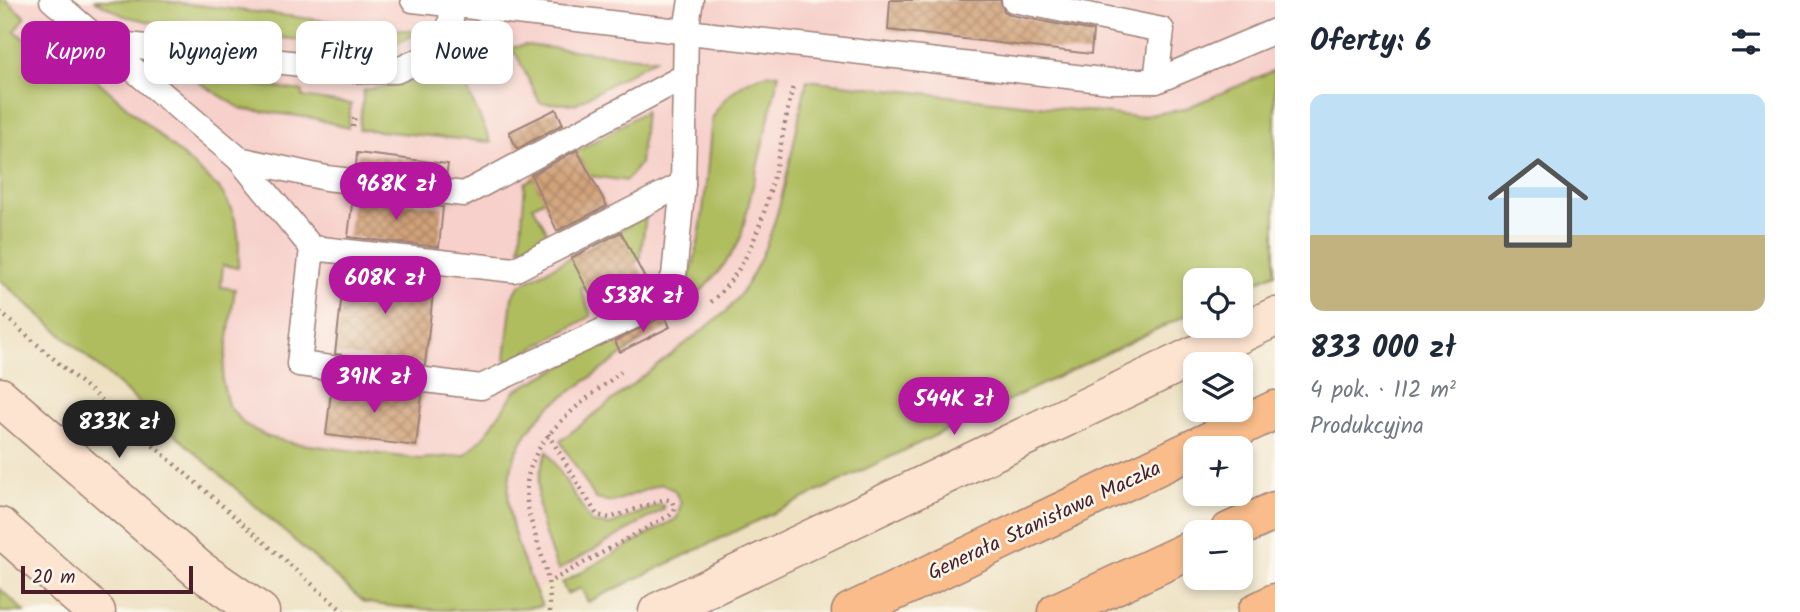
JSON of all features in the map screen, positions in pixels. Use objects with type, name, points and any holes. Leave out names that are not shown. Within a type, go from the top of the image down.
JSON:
[{"type":"highway","name":"Generała Stanisława Maczka","points":[[851,612],[1275,410]]},
{"type":"highway","points":[[1253,521],[1275,511]]},
{"type":"highway","points":[[1057,612],[1183,554]]},
{"type":"highway","points":[[1257,612],[1275,603]]},
{"type":"main road","points":[[658,612],[1275,317]]},
{"type":"main road","points":[[0,397],[198,569],[260,612]]},
{"type":"main road","points":[[0,527],[96,612]]},
{"type":"lane","points":[[52,0],[76,21]]},
{"type":"lane","points":[[413,0],[686,30],[1056,76],[1156,81],[1275,31]]},
{"type":"lane","points":[[312,248],[299,364],[481,387],[645,311],[663,297],[676,265],[683,184],[686,30],[691,0]]},
{"type":"lane","points":[[1014,0],[1162,30],[1156,81]]},
{"type":"lane","points":[[130,45],[364,71],[396,71],[447,48],[453,5]]},
{"type":"lane","points":[[130,67],[239,159],[312,248],[514,270],[683,184]]},
{"type":"lane","points":[[239,159],[326,178],[464,194],[685,76]]},
{"type":"path","points":[[0,312],[344,612]]},
{"type":"path","points":[[548,434],[597,515],[610,518],[665,499],[673,501],[675,509],[670,515],[551,581]]},
{"type":"path","points":[[535,534],[551,581],[550,612]]},
{"type":"shaded area","points":[[0,0],[1275,0],[1275,222],[1236,247],[1193,268],[1183,268],[1183,273],[514,601],[0,271]]},
{"type":"green space","points":[[0,0],[6,0],[25,17],[15,31],[21,36],[21,84],[101,84],[219,188],[225,198],[237,226],[239,256],[238,268],[223,265],[221,287],[235,289],[222,380],[228,405],[244,424],[268,437],[293,443],[420,459],[465,455],[485,435],[516,390],[668,312],[680,297],[690,276],[697,250],[712,119],[723,102],[739,87],[759,77],[779,74],[741,237],[726,262],[706,286],[656,331],[549,407],[528,431],[516,455],[509,479],[513,527],[520,553],[542,606],[452,610],[406,608],[364,602],[0,280]]},
{"type":"green space","points":[[94,0],[157,0],[329,21],[296,21],[296,40],[282,38],[282,21],[146,21],[124,16]]},
{"type":"green space","points":[[397,29],[411,31],[411,36],[397,43]]},
{"type":"green space","points":[[525,45],[655,59],[575,104],[540,103],[515,52],[513,53],[513,47]]},
{"type":"green space","points":[[1275,70],[1275,273],[1253,283],[1253,268],[1183,268],[1183,317],[588,602],[581,588],[567,594],[562,583],[677,518],[681,503],[674,490],[661,484],[613,502],[596,499],[560,441],[727,311],[745,287],[760,260],[780,201],[807,80],[1137,117],[1184,109]]},
{"type":"green space","points":[[411,82],[411,84],[465,84],[491,142],[359,129],[364,90]]},
{"type":"green space","points":[[201,84],[247,84],[303,91],[303,97],[351,104],[348,128],[313,118],[242,109]]},
{"type":"green space","points":[[645,111],[640,164],[626,181],[592,176],[533,206],[548,233],[520,248],[525,183]]},
{"type":"green space","points":[[646,216],[640,259],[581,289],[591,316],[510,361],[505,359],[512,297],[520,285]]},
{"type":"green space","points":[[547,451],[592,523],[611,525],[659,505],[663,505],[664,509],[558,570],[539,511],[539,482]]},
{"type":"green space","points":[[0,589],[25,612],[0,612]]},
{"type":"building","points":[[890,0],[1000,0],[1004,11],[1011,15],[1093,31],[1091,54],[888,30]]},
{"type":"building","points":[[556,109],[563,124],[517,149],[509,132]]},
{"type":"building","points":[[577,150],[607,206],[557,231],[531,175]]},
{"type":"building","points":[[357,153],[448,164],[446,177],[356,166]]},
{"type":"building","points":[[353,196],[443,207],[439,247],[348,237]]},
{"type":"building","points":[[621,232],[650,288],[637,298],[601,315],[571,258]]},
{"type":"building","points":[[345,267],[435,276],[425,365],[335,354]]},
{"type":"building","points":[[664,315],[670,327],[620,352],[615,341]]},
{"type":"building","points":[[332,383],[422,395],[416,446],[326,435]]}]
